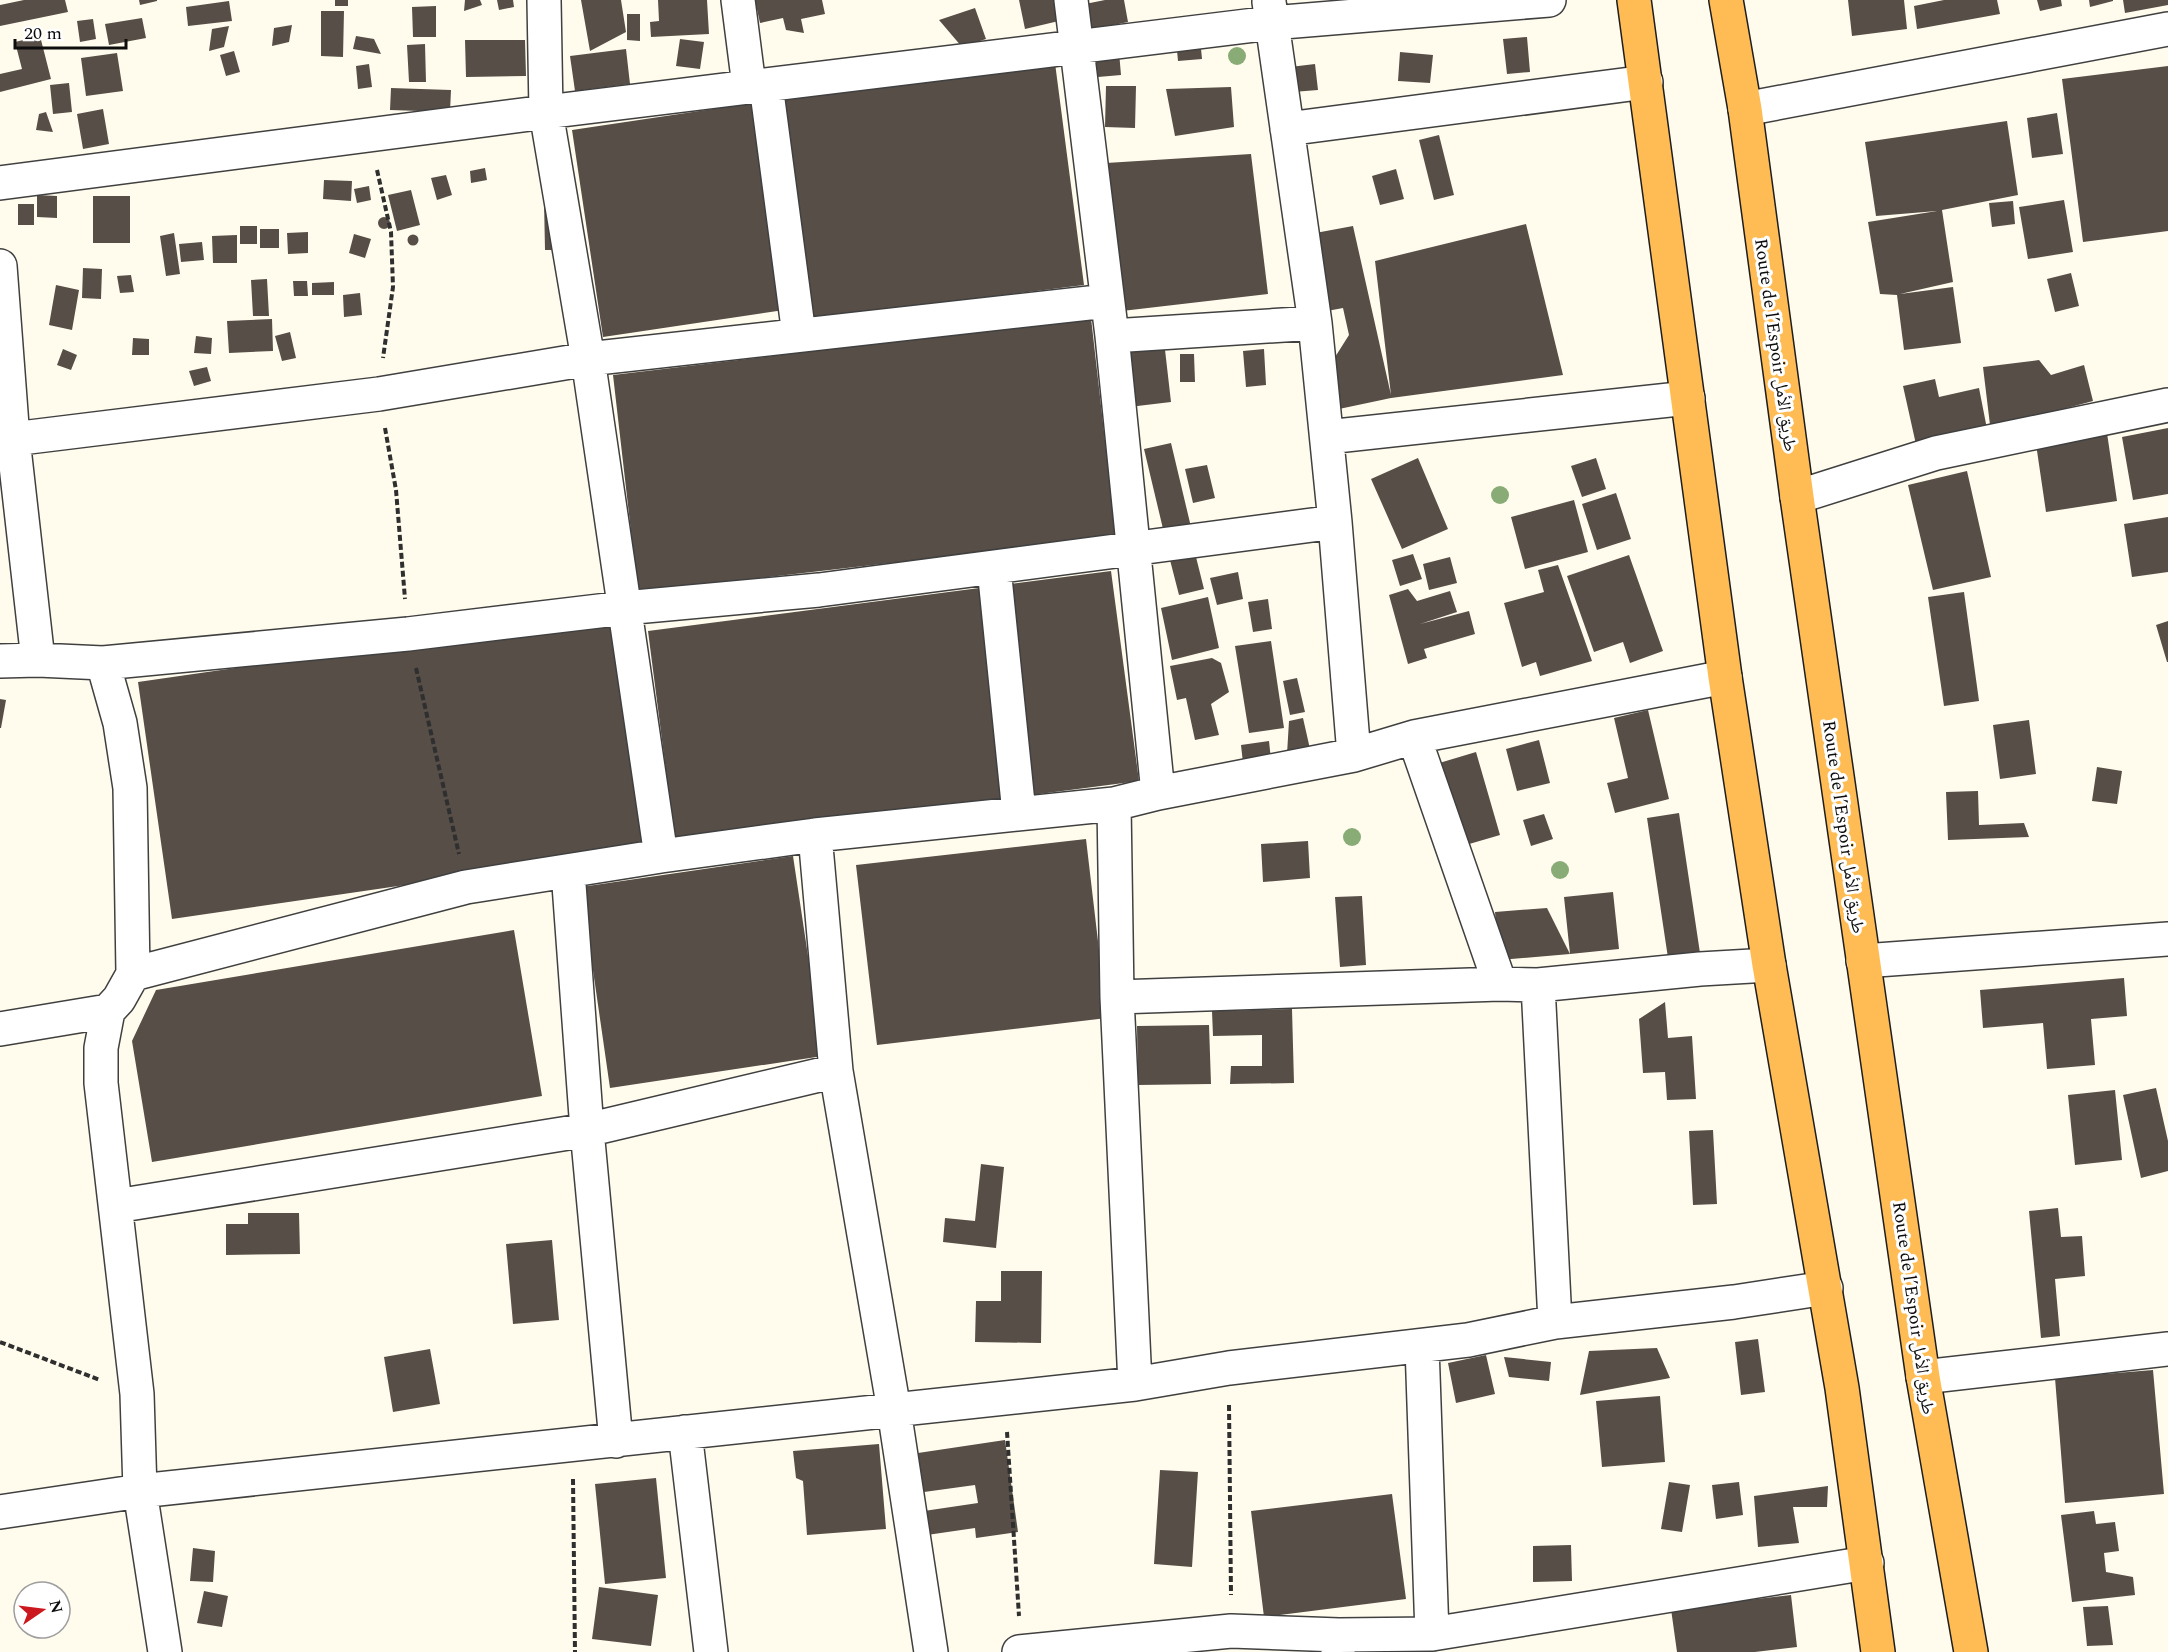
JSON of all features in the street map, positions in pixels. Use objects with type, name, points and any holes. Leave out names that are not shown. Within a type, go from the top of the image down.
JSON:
[{"type":"highway","points":[[1634,0],[1725,677],[1769,965],[1826,1288],[1878,1652]]},
{"type":"highway","name":"Route de l’Espoir طريق الأمل","points":[[1726,0],[1745,109],[1797,497],[1923,1377],[1971,1652]]},
{"type":"street","points":[[544,0],[546,112],[588,359],[661,856]]},
{"type":"street","points":[[738,0],[758,86],[799,335]]},
{"type":"street","points":[[1071,0],[1112,336],[1158,793]]},
{"type":"street","points":[[0,183],[546,112],[1077,47],[1270,11],[1550,0]]},
{"type":"street","points":[[1270,11],[1315,323],[1335,522],[1354,755]]},
{"type":"street","points":[[1745,109],[2168,29]]},
{"type":"street","points":[[1287,129],[1646,82]]},
{"type":"street","points":[[0,266],[13,439],[38,660]]},
{"type":"street","points":[[13,439],[379,394],[588,359],[1107,301]]},
{"type":"street","points":[[1112,336],[1315,323]]},
{"type":"street","points":[[1327,437],[1688,398]]},
{"type":"street","points":[[1797,497],[1936,453],[2168,405]]},
{"type":"street","points":[[0,661],[103,663],[408,634],[624,608],[819,590],[1335,522]]},
{"type":"street","points":[[994,568],[1019,813]]},
{"type":"street","points":[[103,663],[120,723],[130,788],[133,974],[119,999],[108,1011],[101,1048],[101,1083],[137,1394],[140,1491],[165,1652]]},
{"type":"street","points":[[133,974],[466,887],[661,856],[814,835],[1114,804],[1158,793],[1354,755],[1414,737],[1725,677]]},
{"type":"street","points":[[1414,737],[1500,984]]},
{"type":"street","points":[[1114,804],[1117,997],[1135,1384]]},
{"type":"street","points":[[814,835],[836,1071],[894,1410],[931,1652]]},
{"type":"street","points":[[568,871],[587,1130],[616,1441]]},
{"type":"street","points":[[1863,961],[2168,939]]},
{"type":"street","points":[[1117,997],[1500,984],[1538,985],[1700,969],[1769,965]]},
{"type":"street","points":[[1538,985],[1555,1322]]},
{"type":"street","points":[[0,1029],[108,1011]]},
{"type":"street","points":[[116,1206],[587,1130],[836,1071]]},
{"type":"street","points":[[0,1512],[140,1491],[1135,1384],[1229,1368],[1468,1340],[1555,1322],[1734,1302],[1826,1288]]},
{"type":"street","points":[[1422,1346],[1432,1634]]},
{"type":"street","points":[[1923,1377],[2168,1349]]},
{"type":"street","points":[[685,1432],[711,1652]]},
{"type":"street","points":[[1020,1652],[1231,1631],[1338,1644],[1432,1634],[1867,1563]]},
{"type":"path","points":[[376,163],[391,232],[393,287],[379,394]]},
{"type":"path","points":[[0,1342],[137,1394]]},
{"type":"path","points":[[1229,1368],[1231,1631]]},
{"type":"path","points":[[1005,1398],[1020,1652]]},
{"type":"path","points":[[572,1446],[575,1652]]},
{"type":"building","points":[[24,0],[65,0],[68,12],[0,26],[0,5]]},
{"type":"building","points":[[139,0],[157,0],[157,1],[140,5]]},
{"type":"building","points":[[335,0],[348,0],[348,6],[335,6]]},
{"type":"building","points":[[465,0],[480,0],[482,5],[464,11]]},
{"type":"building","points":[[497,0],[513,0],[514,7],[499,10]]},
{"type":"building","points":[[581,0],[621,0],[626,32],[590,51]]},
{"type":"building","points":[[658,0],[707,0],[709,34],[651,37],[650,22],[659,21]]},
{"type":"building","points":[[755,0],[822,0],[825,14],[801,19],[804,33],[786,30],[783,18],[760,23]]},
{"type":"building","points":[[1019,0],[1058,0],[1063,20],[1025,29]]},
{"type":"building","points":[[1105,0],[1124,0],[1128,22],[1090,30],[1085,4]]},
{"type":"building","points":[[1848,0],[1904,0],[1907,29],[1852,36]]},
{"type":"building","points":[[1944,0],[1997,0],[2000,14],[1917,29],[1914,6]]},
{"type":"building","points":[[2037,0],[2061,0],[2062,6],[2040,11]]},
{"type":"building","points":[[2089,0],[2113,0],[2113,1],[2090,7]]},
{"type":"building","points":[[2123,0],[2168,0],[2168,5],[2125,13]]},
{"type":"building","points":[[229,1],[232,21],[188,26],[186,7]]},
{"type":"building","points":[[436,6],[436,37],[413,37],[412,7]]},
{"type":"building","points":[[975,8],[986,39],[962,47],[939,20]]},
{"type":"building","points":[[321,11],[344,11],[343,57],[321,56]]},
{"type":"building","points":[[627,14],[640,14],[640,41],[627,40]]},
{"type":"building","points":[[142,18],[146,38],[109,45],[105,24]]},
{"type":"building","points":[[93,19],[96,39],[80,42],[77,21]]},
{"type":"building","points":[[292,25],[289,42],[272,46],[274,28]]},
{"type":"building","points":[[229,26],[224,47],[209,51],[212,29]]},
{"type":"building","points":[[40,36],[51,79],[0,92],[0,74],[22,69],[15,42]]},
{"type":"building","points":[[356,36],[374,39],[381,54],[353,49]]},
{"type":"building","points":[[1527,37],[1530,72],[1507,74],[1503,39]]},
{"type":"building","points":[[1200,38],[1202,59],[1178,61],[1176,40]]},
{"type":"building","points":[[680,39],[704,42],[700,69],[676,66]]},
{"type":"building","points":[[465,40],[525,40],[526,76],[466,77]]},
{"type":"building","points":[[425,44],[426,82],[409,82],[407,45]]},
{"type":"building","points":[[626,49],[630,84],[575,91],[570,56]]},
{"type":"building","points":[[234,51],[240,72],[226,76],[220,55]]},
{"type":"building","points":[[1119,52],[1121,75],[1098,77],[1095,55]]},
{"type":"building","points":[[1400,52],[1433,55],[1430,83],[1398,81]]},
{"type":"building","points":[[117,53],[123,91],[86,96],[81,58]]},
{"type":"building","points":[[1055,63],[1084,285],[806,320],[778,98]]},
{"type":"building","points":[[369,64],[372,87],[358,89],[356,66]]},
{"type":"building","points":[[1315,64],[1318,90],[1293,92],[1290,67]]},
{"type":"building","points":[[2168,66],[2168,231],[2083,242],[2062,79]]},
{"type":"building","points":[[69,83],[72,112],[53,114],[50,85]]},
{"type":"building","points":[[1106,86],[1136,86],[1135,128],[1105,127]]},
{"type":"building","points":[[1231,87],[1234,127],[1175,136],[1166,89]]},
{"type":"building","points":[[391,88],[451,90],[450,112],[390,110]]},
{"type":"building","points":[[753,103],[784,310],[603,337],[572,130]]},
{"type":"building","points":[[103,109],[109,144],[83,149],[77,114]]},
{"type":"building","points":[[46,112],[53,132],[36,130],[39,114]]},
{"type":"building","points":[[2057,113],[2063,154],[2032,158],[2027,118]]},
{"type":"building","points":[[2007,121],[2018,195],[1942,210],[1953,282],[1900,294],[1953,287],[1961,343],[1904,350],[1897,295],[1880,294],[1868,222],[1937,211],[1876,216],[1865,142]]},
{"type":"building","points":[[1439,135],[1454,195],[1434,200],[1419,140]]},
{"type":"building","points":[[1251,154],[1268,294],[1122,311],[1106,163]]},
{"type":"building","points":[[485,168],[487,180],[471,183],[470,171]]},
{"type":"building","points":[[1396,169],[1404,199],[1380,205],[1372,176]]},
{"type":"building","points":[[446,175],[452,195],[437,200],[431,178]]},
{"type":"building","points":[[324,180],[352,181],[351,201],[323,199]]},
{"type":"building","points":[[369,186],[371,200],[357,203],[354,189]]},
{"type":"building","points":[[411,190],[420,225],[397,231],[388,195]]},
{"type":"building","points":[[37,195],[57,196],[57,218],[37,217]]},
{"type":"building","points":[[93,196],[130,196],[130,243],[93,243]]},
{"type":"building","points":[[2064,200],[2073,252],[2028,259],[2019,207]]},
{"type":"building","points":[[544,201],[561,250],[545,250]]},
{"type":"building","points":[[2013,201],[2015,224],[1992,227],[1989,203]]},
{"type":"building","points":[[18,204],[34,204],[34,225],[18,225]]},
{"type":"building","points":[[386,217],[389,218],[389,228],[382,229],[379,228],[378,221],[379,218]]},
{"type":"building","points":[[1526,224],[1563,375],[1391,398],[1339,409],[1330,365],[1349,335],[1343,308],[1327,311],[1310,234],[1353,226],[1391,395],[1375,261]]},
{"type":"building","points":[[240,226],[257,226],[257,244],[240,244]]},
{"type":"building","points":[[260,229],[279,229],[279,248],[260,248]]},
{"type":"building","points":[[308,232],[308,253],[288,254],[287,233]]},
{"type":"building","points":[[174,233],[180,274],[166,276],[160,236]]},
{"type":"building","points":[[354,234],[371,239],[365,258],[349,253]]},
{"type":"building","points":[[237,235],[237,263],[213,263],[212,236]]},
{"type":"building","points":[[413,235],[417,236],[417,244],[413,245],[409,244],[408,240],[409,236]]},
{"type":"building","points":[[202,242],[204,260],[181,262],[179,244]]},
{"type":"building","points":[[83,268],[102,269],[101,299],[82,298]]},
{"type":"building","points":[[2071,273],[2079,306],[2055,312],[2047,279]]},
{"type":"building","points":[[131,275],[134,292],[120,293],[117,276]]},
{"type":"building","points":[[267,279],[269,316],[253,316],[251,280]]},
{"type":"building","points":[[293,281],[307,281],[308,296],[294,296]]},
{"type":"building","points":[[334,282],[334,295],[312,295],[312,283]]},
{"type":"building","points":[[56,285],[79,290],[72,330],[49,325]]},
{"type":"building","points":[[360,293],[362,315],[344,317],[343,295]]},
{"type":"building","points":[[1091,318],[1116,537],[638,592],[613,375]]},
{"type":"building","points":[[272,319],[273,351],[229,353],[227,321]]},
{"type":"building","points":[[290,332],[296,358],[282,361],[275,336]]},
{"type":"building","points":[[196,336],[212,338],[211,354],[194,353]]},
{"type":"building","points":[[133,338],[149,339],[149,355],[132,355]]},
{"type":"building","points":[[1164,341],[1171,402],[1129,407],[1122,346]]},
{"type":"building","points":[[63,349],[77,355],[71,370],[57,365]]},
{"type":"building","points":[[1264,349],[1266,385],[1246,387],[1243,351]]},
{"type":"building","points":[[1180,354],[1194,354],[1195,382],[1180,382]]},
{"type":"building","points":[[2039,360],[2051,375],[2084,365],[2093,401],[1990,425],[1983,367]]},
{"type":"building","points":[[207,367],[211,381],[194,386],[189,371]]},
{"type":"building","points":[[1935,379],[1939,397],[1979,388],[1988,434],[1917,449],[1903,386]]},
{"type":"building","points":[[2168,428],[2168,494],[2133,500],[2122,437]]},
{"type":"building","points":[[2107,433],[2117,501],[2046,512],[2036,444]]},
{"type":"building","points":[[1171,443],[1191,527],[1164,533],[1144,449]]},
{"type":"building","points":[[1418,458],[1448,529],[1402,549],[1371,479]]},
{"type":"building","points":[[1596,458],[1606,489],[1582,497],[1571,466]]},
{"type":"building","points":[[1207,465],[1215,498],[1193,503],[1185,469]]},
{"type":"building","points":[[1967,471],[1991,577],[1933,590],[1908,485]]},
{"type":"building","points":[[1616,493],[1631,539],[1597,550],[1582,504]]},
{"type":"building","points":[[1574,500],[1588,552],[1525,569],[1511,517]]},
{"type":"building","points":[[2168,517],[2168,572],[2132,577],[2124,524]]},
{"type":"building","points":[[1195,553],[1204,589],[1179,595],[1170,560]]},
{"type":"building","points":[[1413,554],[1422,579],[1400,586],[1392,560]]},
{"type":"building","points":[[1629,555],[1663,651],[1630,663],[1623,642],[1594,652],[1567,576]]},
{"type":"building","points":[[1450,557],[1457,583],[1429,590],[1423,564]]},
{"type":"building","points":[[1558,565],[1592,661],[1540,676],[1536,662],[1522,667],[1504,603],[1544,592],[1538,570]]},
{"type":"building","points":[[1111,571],[1139,781],[675,841],[648,631]]},
{"type":"building","points":[[1238,572],[1243,599],[1217,605],[1210,578]]},
{"type":"building","points":[[1408,589],[1417,601],[1450,591],[1457,612],[1420,624],[1469,611],[1475,634],[1424,649],[1427,658],[1408,664],[1389,595]]},
{"type":"building","points":[[1964,592],[1979,701],[1944,706],[1928,597]]},
{"type":"building","points":[[1208,597],[1219,648],[1172,660],[1161,608]]},
{"type":"building","points":[[1268,599],[1272,629],[1253,632],[1248,602]]},
{"type":"building","points":[[619,613],[653,849],[172,919],[138,682]]},
{"type":"building","points":[[2168,621],[2168,662],[2167,662],[2156,625]]},
{"type":"building","points":[[1271,641],[1284,728],[1249,733],[1235,646]]},
{"type":"building","points":[[1212,658],[1221,663],[1229,692],[1211,704],[1219,735],[1195,740],[1186,698],[1177,700],[1170,666]]},
{"type":"building","points":[[1297,678],[1305,712],[1290,715],[1283,681]]},
{"type":"building","points":[[0,699],[6,700],[1,728],[0,728]]},
{"type":"building","points":[[1648,710],[1669,799],[1615,813],[1607,783],[1628,778],[1614,718]]},
{"type":"building","points":[[1303,718],[1310,749],[1287,754],[1289,721]]},
{"type":"building","points":[[2029,720],[2036,774],[2000,779],[1993,725]]},
{"type":"building","points":[[1539,740],[1550,783],[1517,791],[1506,749]]},
{"type":"building","points":[[1269,741],[1271,760],[1243,763],[1241,745]]},
{"type":"building","points":[[1476,752],[1500,835],[1459,847],[1436,764]]},
{"type":"building","points":[[2097,767],[2122,771],[2117,804],[2092,801]]},
{"type":"building","points":[[1978,791],[1979,825],[2024,823],[2029,837],[1948,840],[1946,792]]},
{"type":"building","points":[[1679,813],[1700,953],[1668,958],[1647,818]]},
{"type":"building","points":[[1544,814],[1553,839],[1531,846],[1523,820]]},
{"type":"building","points":[[1086,839],[1107,1018],[877,1045],[856,865]]},
{"type":"building","points":[[1308,841],[1310,878],[1263,882],[1261,844]]},
{"type":"building","points":[[793,856],[823,1056],[610,1088],[581,887]]},
{"type":"building","points":[[1613,892],[1619,949],[1570,954],[1564,897]]},
{"type":"building","points":[[1362,896],[1366,965],[1340,967],[1335,897]]},
{"type":"building","points":[[1547,908],[1570,954],[1499,960],[1495,912]]},
{"type":"building","points":[[514,930],[542,1096],[152,1162],[132,1041],[156,990]]},
{"type":"building","points":[[2124,978],[2127,1016],[2091,1019],[2095,1065],[2047,1069],[2043,1023],[1983,1028],[1980,990]]},
{"type":"building","points":[[1665,1002],[1668,1038],[1692,1036],[1696,1099],[1667,1100],[1665,1072],[1643,1073],[1639,1019]]},
{"type":"building","points":[[1292,1009],[1294,1083],[1230,1084],[1231,1066],[1262,1066],[1262,1035],[1213,1036],[1212,1011]]},
{"type":"building","points":[[1209,1025],[1211,1084],[1138,1085],[1137,1026]]},
{"type":"building","points":[[2156,1088],[2168,1141],[2168,1171],[2141,1178],[2123,1095]]},
{"type":"building","points":[[2115,1090],[2122,1160],[2075,1165],[2068,1095]]},
{"type":"building","points":[[1713,1130],[1717,1204],[1693,1205],[1689,1131]]},
{"type":"building","points":[[981,1164],[1004,1167],[996,1248],[943,1242],[945,1218],[975,1221]]},
{"type":"building","points":[[2058,1208],[2061,1237],[2082,1236],[2085,1276],[2055,1279],[2060,1336],[2041,1338],[2029,1211]]},
{"type":"building","points":[[248,1213],[299,1213],[300,1254],[226,1255],[226,1224],[248,1224]]},
{"type":"building","points":[[552,1240],[559,1320],[513,1324],[506,1244]]},
{"type":"building","points":[[1001,1271],[1042,1271],[1041,1343],[975,1342],[976,1301],[1001,1301]]},
{"type":"building","points":[[1758,1339],[1765,1392],[1741,1395],[1735,1342]]},
{"type":"building","points":[[1657,1348],[1670,1378],[1580,1395],[1589,1351]]},
{"type":"building","points":[[430,1349],[440,1404],[393,1412],[384,1357]]},
{"type":"building","points":[[1486,1355],[1495,1394],[1456,1403],[1448,1363]]},
{"type":"building","points":[[1504,1357],[1551,1362],[1549,1381],[1509,1377]]},
{"type":"building","points":[[2153,1370],[2164,1494],[2065,1503],[2055,1378]]},
{"type":"building","points":[[1660,1396],[1665,1462],[1602,1467],[1596,1401]]},
{"type":"building","points":[[1005,1440],[1018,1532],[976,1538],[975,1528],[927,1535],[924,1511],[978,1503],[975,1485],[924,1492],[918,1453]]},
{"type":"building","points":[[879,1444],[886,1529],[807,1535],[803,1481],[796,1478],[793,1451]]},
{"type":"building","points":[[1160,1470],[1198,1472],[1192,1567],[1154,1564]]},
{"type":"building","points":[[656,1478],[666,1578],[605,1584],[595,1484]]},
{"type":"building","points":[[1669,1482],[1690,1485],[1682,1532],[1661,1529]]},
{"type":"building","points":[[1739,1482],[1743,1515],[1716,1519],[1712,1485]]},
{"type":"building","points":[[1828,1486],[1827,1507],[1793,1507],[1799,1543],[1758,1547],[1754,1496]]},
{"type":"building","points":[[1392,1494],[1406,1599],[1264,1617],[1251,1511]]},
{"type":"building","points":[[2094,1511],[2096,1524],[2115,1522],[2119,1551],[2104,1553],[2106,1572],[2133,1577],[2135,1595],[2072,1602],[2061,1515]]},
{"type":"building","points":[[1571,1545],[1572,1581],[1533,1582],[1533,1546]]},
{"type":"building","points":[[193,1548],[215,1551],[213,1582],[190,1581]]},
{"type":"building","points":[[599,1587],[658,1595],[651,1646],[592,1639]]},
{"type":"building","points":[[204,1591],[228,1596],[222,1627],[197,1623]]},
{"type":"building","points":[[1791,1595],[1797,1647],[1755,1652],[1677,1652],[1671,1609]]},
{"type":"building","points":[[2108,1606],[2113,1645],[2087,1646],[2083,1607]]}]
